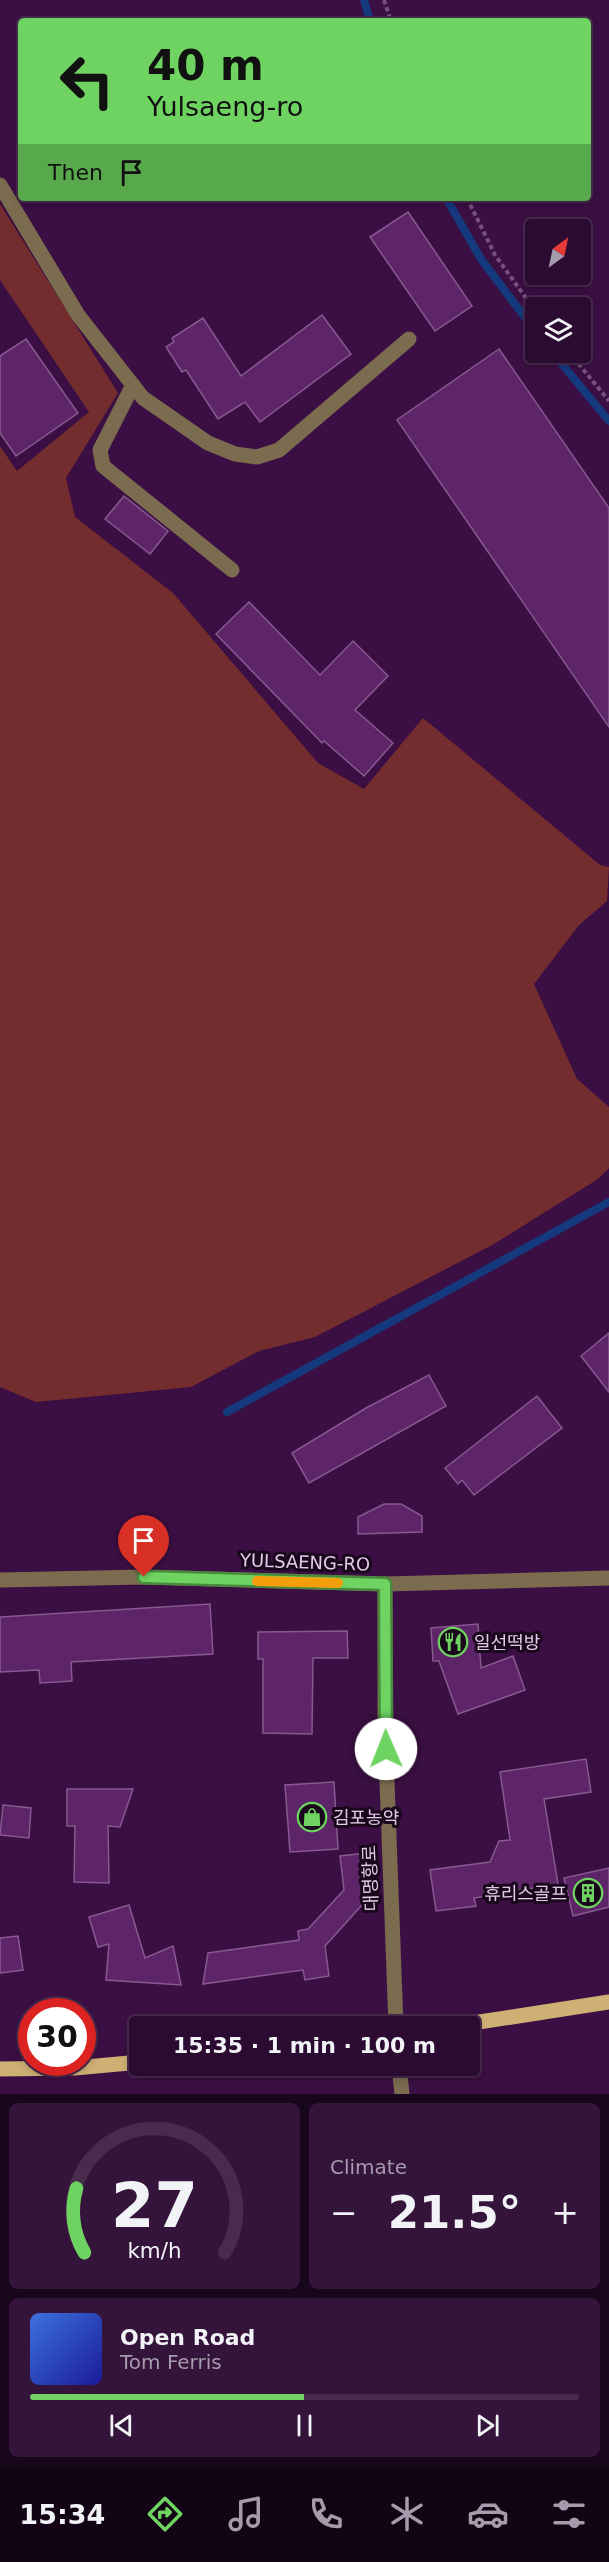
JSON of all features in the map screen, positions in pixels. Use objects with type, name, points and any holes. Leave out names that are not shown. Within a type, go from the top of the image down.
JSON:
[{"type":"main road","points":[[480,2022],[609,2002]]},
{"type":"main road","points":[[0,2069],[75,2068],[129,2063]]},
{"type":"street","points":[[0,185],[78,315],[143,398],[208,442],[235,454],[256,457],[279,450],[409,339]]},
{"type":"street","points":[[133,385],[100,450],[103,466],[232,570]]},
{"type":"street","name":"YULSAENG-RO","points":[[0,1580],[144,1577],[385,1584],[609,1578]]},
{"type":"street","name":"대명항로","points":[[385,1584],[385,1726],[396,2016]]},
{"type":"street","points":[[400,2076],[402,2094]]},
{"type":"path","points":[[384,0],[390,18]]},
{"type":"path","points":[[468,201],[495,255],[525,297]]},
{"type":"path","points":[[578,363],[609,401]]},
{"type":"shaded area","points":[[0,204],[118,393],[66,478],[75,517],[173,593],[318,763],[364,789],[423,718],[600,865],[609,867],[607,901],[579,925],[534,984],[577,1079],[609,1107],[609,1168],[598,1179],[494,1244],[315,1337],[259,1351],[191,1387],[36,1402],[0,1387],[0,446],[17,471],[89,412],[0,280]]},
{"type":"building","points":[[408,212],[472,306],[435,331],[370,237]]},
{"type":"building","points":[[322,315],[351,354],[260,422],[245,402],[218,419],[186,370],[182,372],[166,347],[174,342],[172,338],[203,318],[241,376]]},
{"type":"building","points":[[26,339],[78,413],[16,456],[0,433],[0,356]]},
{"type":"building","points":[[499,349],[609,508],[609,727],[397,420]]},
{"type":"building","points":[[124,496],[168,531],[150,554],[105,519]]},
{"type":"building","points":[[249,602],[320,675],[353,641],[388,676],[355,710],[393,743],[364,776],[324,741],[322,743],[216,634]]},
{"type":"building","points":[[609,1333],[609,1392],[581,1356]]},
{"type":"building","points":[[429,1375],[446,1406],[309,1483],[292,1453],[366,1408]]},
{"type":"building","points":[[537,1396],[562,1428],[474,1495],[462,1480],[458,1484],[445,1468]]},
{"type":"building","points":[[384,1504],[401,1504],[422,1516],[422,1532],[358,1534],[358,1517]]},
{"type":"building","points":[[210,1604],[213,1654],[71,1662],[72,1681],[40,1683],[39,1670],[0,1672],[0,1617]]},
{"type":"building","points":[[478,1624],[481,1668],[513,1656],[525,1690],[458,1714],[439,1661],[433,1661],[431,1628]]},
{"type":"building","points":[[347,1631],[348,1658],[313,1658],[312,1734],[263,1733],[263,1659],[258,1659],[258,1632]]},
{"type":"building","points":[[586,1759],[591,1792],[544,1799],[558,1884],[474,1898],[476,1906],[436,1911],[430,1870],[490,1862],[499,1841],[510,1840],[500,1772]]},
{"type":"building","name":"김포농약","points":[[334,1782],[338,1849],[290,1852],[285,1785]]},
{"type":"building","points":[[67,1789],[133,1789],[120,1827],[108,1826],[109,1883],[74,1882],[75,1826],[67,1826]]},
{"type":"building","points":[[3,1805],[31,1808],[29,1838],[0,1835]]},
{"type":"building","points":[[366,1853],[371,1895],[325,1946],[329,1976],[305,1980],[303,1970],[203,1984],[208,1953],[299,1940],[298,1931],[308,1929],[344,1890],[340,1856]]},
{"type":"building","name":"휴리스골프","points":[[609,1868],[609,1907],[573,1916],[564,1878]]},
{"type":"building","points":[[129,1905],[145,1958],[173,1946],[181,1985],[106,1980],[109,1944],[98,1947],[89,1917]]},
{"type":"building","points":[[18,1936],[23,1970],[0,1973],[0,1938]]},
{"type":"waterway","points":[[364,0],[369,18]]},
{"type":"waterway","points":[[448,201],[481,259],[525,317]]},
{"type":"waterway","points":[[561,363],[609,421]]},
{"type":"waterway","points":[[227,1412],[609,1202]]},
{"type":"slow traffic","points":[[257,1581],[338,1583]]},
{"type":"place","name":"일선떡방","points":[[453,1642]]},
{"type":"place","name":"김포농약","points":[[312,1817]]},
{"type":"place","name":"휴리스골프","points":[[588,1893]]},
{"type":"route","points":[[144,1577],[385,1584],[386,1749]]}]
